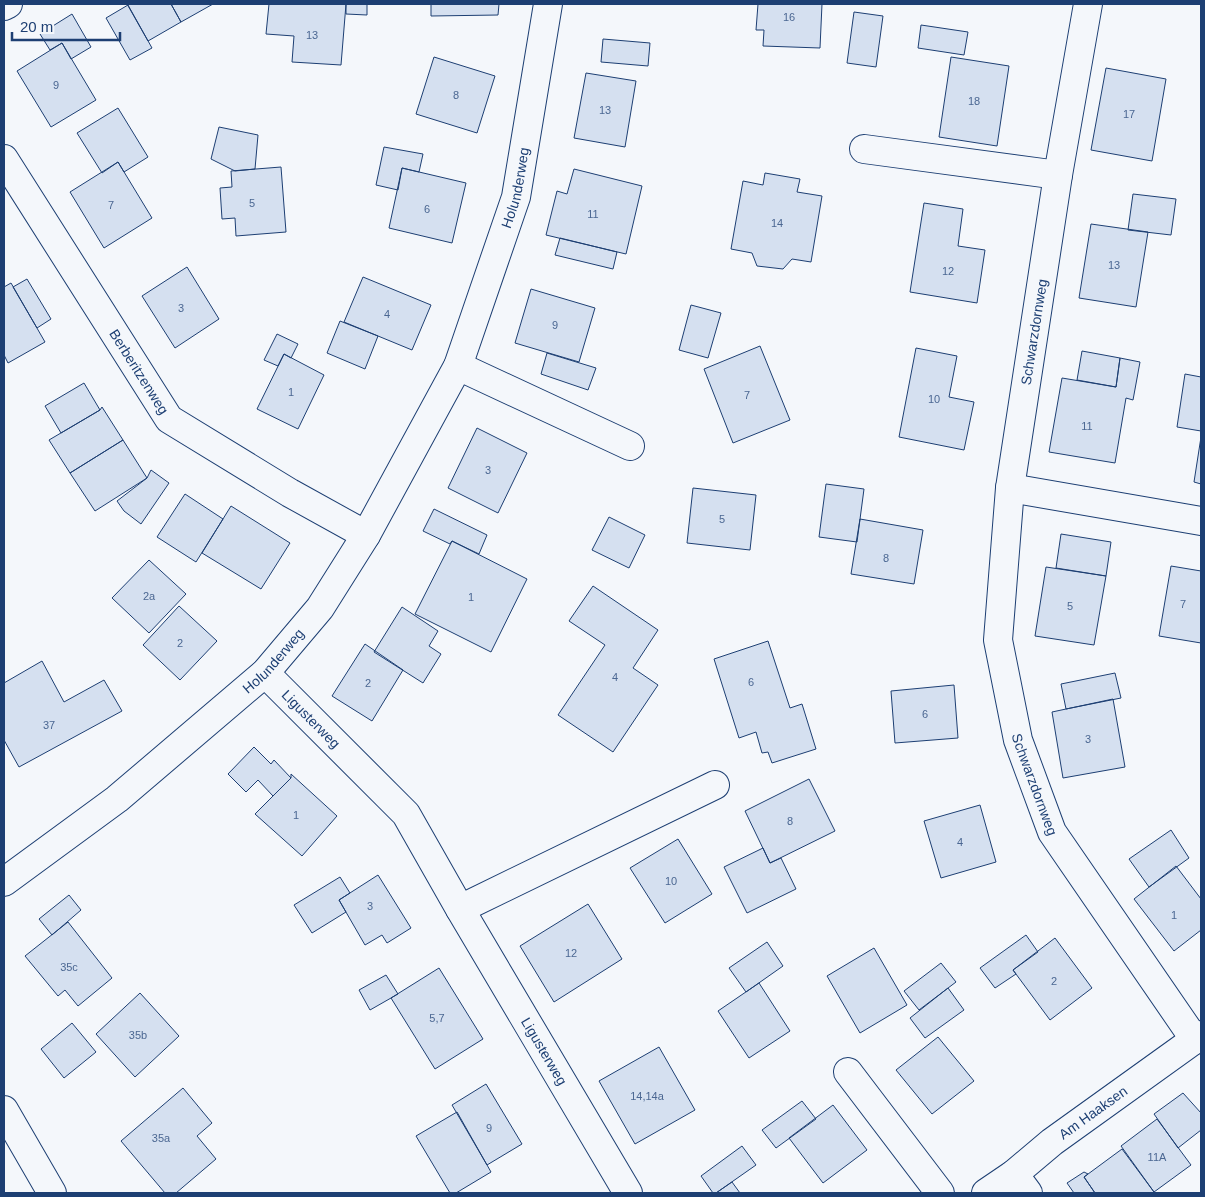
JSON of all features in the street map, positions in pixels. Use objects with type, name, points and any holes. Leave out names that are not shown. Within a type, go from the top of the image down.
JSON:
[{"type":"street","points":[[4,6],[8,4]]},
{"type":"street","name":"Holunderweg","points":[[4,882],[117,799],[265,672],[320,608],[366,535],[458,366],[516,197],[548,4]]},
{"type":"street","name":"Schwarzdornweg","points":[[1088,4],[1058,175],[1010,488],[998,640],[1018,740],[1052,832],[1198,1038]]},
{"type":"street","points":[[864,149],[1058,175]]},
{"type":"street","name":"Berberitzenweg","points":[[4,158],[169,418],[290,493],[366,535]]},
{"type":"street","points":[[458,366],[630,446]]},
{"type":"street","points":[[1010,488],[1201,521]]},
{"type":"street","name":"Ligusterweg","points":[[265,672],[406,814],[628,1193]]},
{"type":"street","points":[[460,909],[715,785]]},
{"type":"street","name":"Am Haaksen","points":[[986,1193],[1021,1184],[1052,1142],[1198,1038]]},
{"type":"street","points":[[848,1072],[940,1193]]},
{"type":"street","points":[[4,1110],[52,1193]]},
{"type":"building","points":[[127,4],[171,4],[181,22],[148,41]]},
{"type":"building","points":[[171,4],[213,4],[181,22]]},
{"type":"building","points":[[269,4],[346,4],[341,65],[292,62],[294,36],[266,34]]},
{"type":"building","points":[[346,4],[367,4],[367,15],[346,14]]},
{"type":"building","points":[[431,4],[499,4],[498,15],[431,16]]},
{"type":"building","points":[[758,4],[822,4],[820,48],[763,46],[764,30],[756,30]]},
{"type":"building","points":[[128,5],[152,48],[130,60],[106,18]]},
{"type":"building","points":[[854,12],[883,16],[876,67],[847,63]]},
{"type":"building","points":[[72,14],[91,47],[71,59],[62,43],[50,50],[40,34]]},
{"type":"building","points":[[921,25],[968,32],[964,55],[918,48]]},
{"type":"building","points":[[603,39],[650,43],[648,66],[601,62]]},
{"type":"building","points":[[62,43],[96,100],[51,127],[17,71]]},
{"type":"building","points":[[434,57],[495,76],[477,133],[416,114]]},
{"type":"building","points":[[951,57],[1009,66],[997,146],[939,137]]},
{"type":"building","points":[[1106,68],[1166,79],[1152,161],[1091,150]]},
{"type":"building","points":[[586,73],[636,81],[625,147],[574,138]]},
{"type":"building","points":[[118,108],[148,157],[124,172],[118,162],[102,173],[77,133]]},
{"type":"building","points":[[219,127],[258,135],[255,169],[235,171],[211,159]]},
{"type":"building","points":[[384,147],[423,154],[419,172],[402,168],[398,190],[376,185]]},
{"type":"building","points":[[118,162],[152,218],[104,248],[70,192]]},
{"type":"building","points":[[281,167],[286,232],[236,236],[235,218],[222,219],[220,188],[232,187],[231,171]]},
{"type":"building","points":[[402,168],[466,183],[452,243],[389,228]]},
{"type":"building","points":[[574,169],[642,186],[626,254],[546,235],[557,191],[567,194]]},
{"type":"building","points":[[765,173],[800,179],[797,192],[822,196],[811,262],[792,259],[783,269],[757,266],[752,253],[731,249],[743,181],[763,185]]},
{"type":"building","points":[[1133,194],[1176,199],[1171,235],[1128,230]]},
{"type":"building","points":[[924,203],[963,209],[958,246],[985,250],[977,303],[910,292]]},
{"type":"building","points":[[1091,224],[1148,232],[1136,307],[1079,298]]},
{"type":"building","points":[[560,238],[617,252],[613,269],[555,255]]},
{"type":"building","points":[[187,267],[219,319],[175,348],[142,296]]},
{"type":"building","points":[[363,277],[431,305],[412,350],[344,322]]},
{"type":"building","points":[[27,279],[51,319],[37,328],[13,287]]},
{"type":"building","points":[[11,283],[45,342],[8,363],[4,355],[4,287]]},
{"type":"building","points":[[531,289],[595,308],[579,362],[515,343]]},
{"type":"building","points":[[691,305],[721,313],[708,358],[679,350]]},
{"type":"building","points":[[340,321],[378,336],[365,369],[327,353]]},
{"type":"building","points":[[277,334],[298,344],[291,358],[284,354],[278,366],[264,360]]},
{"type":"building","points":[[760,346],[790,420],[733,443],[704,369]]},
{"type":"building","points":[[916,348],[957,356],[949,397],[974,402],[964,450],[899,437]]},
{"type":"building","points":[[1082,351],[1120,358],[1116,387],[1077,380]]},
{"type":"building","points":[[547,353],[596,368],[588,390],[541,374]]},
{"type":"building","points":[[284,354],[324,375],[298,429],[257,409]]},
{"type":"building","points":[[1120,358],[1140,362],[1133,400],[1126,398],[1115,463],[1049,452],[1062,378],[1116,387]]},
{"type":"building","points":[[1185,374],[1201,377],[1201,431],[1177,427]]},
{"type":"building","points":[[84,383],[100,410],[61,433],[45,406]]},
{"type":"building","points":[[102,407],[123,440],[70,473],[49,440]]},
{"type":"building","points":[[477,428],[527,453],[498,513],[448,488]]},
{"type":"building","points":[[1201,437],[1201,484],[1194,482]]},
{"type":"building","points":[[123,440],[147,478],[95,511],[70,473]]},
{"type":"building","points":[[151,470],[169,483],[141,524],[124,511],[117,501],[147,478]]},
{"type":"building","points":[[826,484],[864,489],[857,542],[819,537]]},
{"type":"building","points":[[693,488],[756,495],[750,550],[687,543]]},
{"type":"building","points":[[185,494],[223,519],[196,562],[157,537]]},
{"type":"building","points":[[231,506],[290,543],[261,589],[202,553]]},
{"type":"building","points":[[434,509],[487,535],[479,554],[452,541],[450,544],[423,531]]},
{"type":"building","points":[[609,517],[645,535],[629,568],[592,550]]},
{"type":"building","points":[[860,519],[923,530],[914,584],[851,574]]},
{"type":"building","points":[[1061,534],[1111,542],[1106,576],[1056,568]]},
{"type":"building","points":[[452,541],[527,579],[491,652],[415,614]]},
{"type":"building","points":[[149,560],[186,594],[149,633],[112,598]]},
{"type":"building","points":[[1171,566],[1201,571],[1201,643],[1159,636]]},
{"type":"building","points":[[1046,567],[1106,576],[1094,645],[1035,636]]},
{"type":"building","points":[[593,586],[658,630],[633,668],[658,685],[613,752],[558,715],[605,645],[569,621]]},
{"type":"building","points":[[179,606],[217,641],[180,680],[143,645]]},
{"type":"building","points":[[402,607],[438,631],[429,646],[441,654],[423,683],[374,652]]},
{"type":"building","points":[[768,641],[790,708],[802,704],[816,749],[772,763],[768,752],[762,753],[756,732],[739,738],[714,659]]},
{"type":"building","points":[[365,644],[403,670],[372,721],[332,696]]},
{"type":"building","points":[[42,661],[64,702],[104,680],[122,711],[19,767],[4,740],[4,683]]},
{"type":"building","points":[[1115,673],[1121,698],[1066,709],[1061,684]]},
{"type":"building","points":[[954,685],[958,738],[895,743],[891,691]]},
{"type":"building","points":[[1113,699],[1125,767],[1063,778],[1052,712]]},
{"type":"building","points":[[254,747],[271,764],[274,760],[291,778],[273,796],[258,780],[246,792],[228,774]]},
{"type":"building","points":[[291,774],[337,816],[302,856],[255,814],[291,778]]},
{"type":"building","points":[[809,779],[835,831],[770,863],[745,811]]},
{"type":"building","points":[[980,805],[996,862],[941,878],[924,821]]},
{"type":"building","points":[[1171,830],[1189,858],[1149,887],[1129,859]]},
{"type":"building","points":[[678,839],[712,894],[665,923],[630,868]]},
{"type":"building","points":[[763,848],[770,863],[781,858],[796,889],[747,913],[724,867]]},
{"type":"building","points":[[1176,866],[1201,899],[1201,930],[1174,951],[1134,899]]},
{"type":"building","points":[[378,875],[411,928],[387,943],[382,935],[365,945],[339,900]]},
{"type":"building","points":[[340,877],[350,893],[339,900],[346,912],[312,933],[294,905]]},
{"type":"building","points":[[69,895],[81,910],[52,935],[39,919]]},
{"type":"building","points":[[588,904],[622,959],[554,1002],[520,946]]},
{"type":"building","points":[[68,922],[112,978],[78,1006],[65,990],[58,996],[25,956]]},
{"type":"building","points":[[1026,935],[1038,952],[1013,970],[1016,974],[995,988],[980,968]]},
{"type":"building","points":[[1055,938],[1092,988],[1050,1020],[1013,970]]},
{"type":"building","points":[[767,942],[783,966],[746,992],[729,968]]},
{"type":"building","points":[[874,948],[907,1005],[860,1033],[827,976]]},
{"type":"building","points":[[941,963],[956,982],[919,1010],[904,991]]},
{"type":"building","points":[[439,968],[483,1039],[435,1069],[391,998]]},
{"type":"building","points":[[386,975],[398,994],[370,1010],[359,990]]},
{"type":"building","points":[[759,983],[790,1031],[749,1058],[718,1011]]},
{"type":"building","points":[[948,988],[964,1010],[925,1038],[910,1018]]},
{"type":"building","points":[[140,993],[179,1036],[135,1077],[96,1034]]},
{"type":"building","points":[[72,1023],[96,1052],[64,1078],[41,1049]]},
{"type":"building","points":[[938,1037],[974,1081],[932,1114],[896,1070]]},
{"type":"building","points":[[659,1047],[695,1110],[635,1144],[599,1081]]},
{"type":"building","points":[[486,1084],[522,1144],[487,1165],[452,1105]]},
{"type":"building","points":[[183,1088],[212,1123],[197,1136],[216,1159],[176,1193],[165,1193],[121,1141]]},
{"type":"building","points":[[1183,1093],[1201,1113],[1201,1130],[1178,1148],[1154,1114]]},
{"type":"building","points":[[802,1101],[816,1119],[776,1148],[762,1130]]},
{"type":"building","points":[[833,1105],[867,1150],[823,1183],[789,1138]]},
{"type":"building","points":[[457,1112],[491,1172],[456,1193],[450,1193],[416,1136]]},
{"type":"building","points":[[1157,1119],[1191,1165],[1154,1192],[1121,1146]]},
{"type":"building","points":[[742,1146],[756,1165],[716,1193],[713,1193],[701,1176]]},
{"type":"building","points":[[1122,1149],[1155,1193],[1095,1193],[1084,1177]]},
{"type":"building","points":[[1084,1172],[1088,1174],[1084,1177],[1095,1193],[1074,1193],[1067,1183]]},
{"type":"building","points":[[732,1182],[740,1193],[716,1193]]}]
